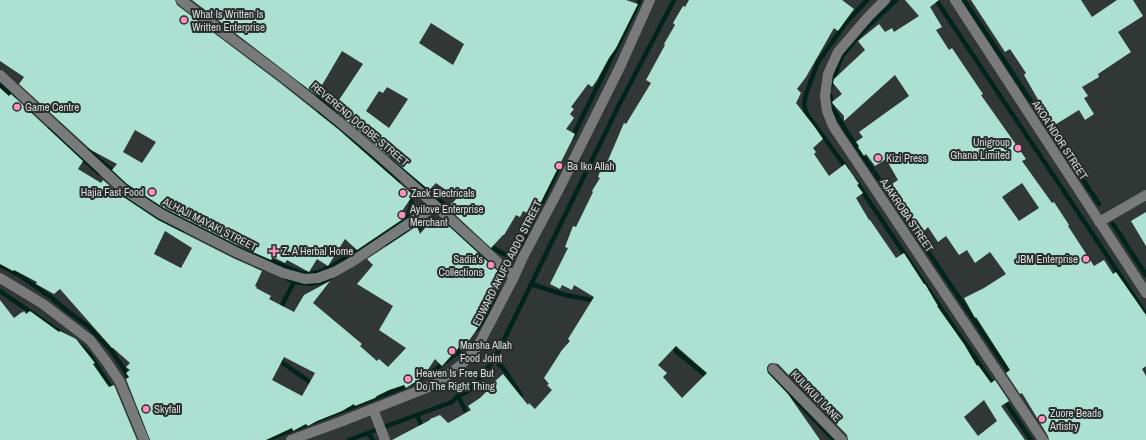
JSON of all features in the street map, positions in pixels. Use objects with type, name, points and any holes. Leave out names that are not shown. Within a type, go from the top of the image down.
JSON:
[{"type":"street","name":"REVEREND DOGBE STREET","points":[[181,0],[222,32],[280,73],[312,99],[373,150],[514,278]]},
{"type":"street","name":"EDWARD AKUFO ADDO STREET","points":[[291,440],[436,384],[461,364],[478,346],[514,278],[523,257],[620,67],[650,0]]},
{"type":"street","name":"AJAKROBA STREET","points":[[885,0],[838,52],[828,74],[825,96],[827,111],[833,126],[1043,440]]},
{"type":"street","name":"AKOA NDOR STREET","points":[[955,0],[1146,293]]},
{"type":"street","name":"ALHAJI MAYAKI STREET","points":[[0,76],[123,190],[161,214],[283,274],[304,279],[318,278],[334,272],[350,263],[435,206]]},
{"type":"street","points":[[1099,222],[1146,195]]},
{"type":"street","points":[[0,278],[43,304],[90,340],[120,382],[144,440]]},
{"type":"street","name":"KULIKULI LANE","points":[[773,369],[842,440]]},
{"type":"street","points":[[373,409],[385,439]]},
{"type":"building","points":[[0,0],[175,0],[177,5],[279,82],[338,129],[413,195],[402,211],[407,213],[403,219],[357,250],[345,239],[328,266],[317,259],[309,272],[287,260],[285,263],[273,257],[271,260],[239,246],[164,208],[127,184],[112,170],[117,164],[91,150],[19,84],[24,77],[0,61]],"holes":[[[135,130],[156,142],[142,163],[123,152]]]},
{"type":"building","points":[[192,0],[626,0],[638,4],[616,48],[597,80],[592,87],[588,84],[571,107],[574,109],[570,114],[574,118],[566,129],[575,134],[534,216],[523,211],[520,217],[516,215],[504,235],[491,248],[448,208],[457,198],[436,183],[429,190],[333,109],[363,64],[342,51],[316,95]],"holes":[[[431,23],[464,44],[453,65],[419,43]],[[387,87],[408,99],[389,128],[366,111],[379,91],[383,93]]]},
{"type":"building","points":[[689,0],[842,0],[854,9],[838,31],[834,28],[806,77],[797,89],[801,93],[796,103],[823,139],[813,148],[816,152],[814,154],[829,176],[845,164],[859,184],[857,185],[863,193],[856,198],[869,220],[896,258],[904,253],[977,366],[978,365],[991,383],[995,380],[1009,401],[1001,406],[1025,440],[848,440],[847,435],[778,364],[772,363],[767,367],[768,373],[788,394],[820,440],[392,440],[440,415],[448,423],[471,410],[468,406],[480,398],[503,374],[528,405],[529,403],[535,409],[552,390],[547,385],[549,384],[544,378],[562,350],[570,341],[568,339],[594,297],[574,285],[572,290],[562,285],[560,289],[550,284],[568,248],[565,247],[573,226],[576,227],[593,192],[592,191],[600,178],[598,177],[603,164],[606,165],[624,123],[626,124],[651,83],[646,80],[675,25],[673,23],[683,6],[685,7]],"holes":[[[676,346],[707,373],[682,398],[663,377],[667,373],[658,365]],[[984,400],[997,421],[978,436],[964,417]]]},
{"type":"building","points":[[905,0],[939,0],[930,7],[942,27],[936,30],[949,50],[952,48],[983,94],[981,95],[1026,159],[1022,161],[1052,203],[1054,202],[1094,266],[1104,260],[1113,274],[1116,272],[1146,315],[1146,366],[1142,369],[1146,376],[1146,440],[1049,440],[1022,393],[1020,394],[1006,373],[1010,370],[976,317],[975,318],[964,298],[984,288],[1006,274],[990,252],[975,263],[967,250],[959,255],[946,236],[938,242],[928,227],[923,232],[898,201],[899,200],[889,186],[898,180],[886,159],[875,166],[866,154],[864,156],[858,147],[859,146],[856,142],[863,137],[859,132],[909,96],[895,75],[844,121],[844,116],[833,104],[832,102],[842,94],[833,83],[834,79],[865,50],[858,41],[879,24],[885,32],[892,28],[894,32],[919,16]],"holes":[[[1022,183],[1039,208],[1019,221],[1002,197]]]},
{"type":"building","points":[[971,0],[1081,0],[1092,17],[1117,0],[1133,0],[1143,16],[1118,32],[1131,52],[1098,74],[1099,77],[1082,87],[1088,96],[1084,98],[1094,114],[1085,120],[1079,110],[1053,126],[1024,75],[1026,73],[1010,49],[1005,52]]},
{"type":"building","points":[[0,88],[9,96],[11,94],[83,161],[78,169],[101,183],[103,180],[119,194],[158,220],[262,271],[255,286],[271,296],[269,299],[294,312],[304,295],[330,281],[313,303],[362,344],[360,346],[377,361],[379,359],[388,367],[406,348],[379,330],[393,306],[357,284],[373,265],[367,259],[417,226],[420,234],[432,220],[435,223],[440,218],[500,273],[499,278],[501,279],[491,304],[479,324],[480,325],[465,346],[462,344],[442,366],[435,359],[423,377],[406,388],[404,385],[389,390],[375,398],[355,406],[354,404],[308,426],[306,424],[293,431],[292,428],[266,440],[150,440],[126,379],[129,377],[126,373],[130,370],[126,367],[130,363],[112,348],[60,289],[54,294],[36,284],[37,282],[0,264]],"holes":[[[165,231],[192,248],[181,268],[154,254]],[[284,357],[315,373],[302,396],[272,380]]]},
{"type":"building","points":[[1146,212],[1146,246],[1131,221]]},
{"type":"building","points":[[0,300],[14,318],[24,311],[26,314],[30,311],[59,332],[60,331],[76,339],[95,363],[93,364],[109,387],[114,385],[137,440],[0,440]]},
{"type":"waterway","points":[[572,138],[640,0]]},
{"type":"waterway","points":[[349,440],[452,402],[458,396],[469,391],[494,360],[618,107],[674,0]]},
{"type":"waterway","points":[[847,169],[806,113],[804,104],[806,94],[818,62],[845,24],[867,0]]},
{"type":"waterway","points":[[830,88],[842,56],[861,33],[896,0]]},
{"type":"waterway","points":[[936,0],[1146,315]]},
{"type":"waterway","points":[[964,0],[1099,204]]},
{"type":"waterway","points":[[0,85],[14,98]]},
{"type":"waterway","points":[[301,85],[340,115]]},
{"type":"waterway","points":[[830,95],[833,109],[848,134],[1011,375]]},
{"type":"waterway","points":[[318,113],[346,134],[398,182]]},
{"type":"waterway","points":[[49,129],[99,173]]},
{"type":"waterway","points":[[89,151],[126,183],[157,205],[218,237],[266,259],[302,273],[310,274],[319,272],[334,265],[405,219],[411,206],[409,193]]},
{"type":"waterway","points":[[391,158],[452,211]]},
{"type":"waterway","points":[[489,244],[501,253],[508,255],[512,254],[520,247],[559,167]]},
{"type":"waterway","points":[[855,180],[995,387]]},
{"type":"waterway","points":[[127,198],[150,213],[183,230]]},
{"type":"waterway","points":[[386,244],[404,234],[416,232],[422,225],[433,221],[441,222],[459,233],[494,268]]},
{"type":"waterway","points":[[1113,224],[1146,275]]},
{"type":"waterway","points":[[0,265],[19,275],[88,326],[111,350],[125,371],[130,382]]},
{"type":"waterway","points":[[286,278],[308,284],[325,281],[330,278]]},
{"type":"waterway","points":[[477,329],[492,306],[499,280]]},
{"type":"waterway","points":[[279,311],[294,282]]},
{"type":"waterway","points":[[531,284],[565,295],[597,301]]},
{"type":"waterway","points":[[0,291],[64,335]]},
{"type":"waterway","points":[[266,440],[402,388],[429,374],[457,353],[467,340]]},
{"type":"waterway","points":[[77,343],[89,354],[113,391]]},
{"type":"waterway","points":[[671,343],[674,345],[676,351],[709,378]]},
{"type":"waterway","points":[[277,359],[314,385]]},
{"type":"waterway","points":[[494,360],[503,368],[521,395]]},
{"type":"waterway","points":[[763,373],[771,374],[834,440]]},
{"type":"waterway","points":[[458,396],[465,410]]},
{"type":"waterway","points":[[1003,398],[1031,440]]},
{"type":"waterway","points":[[140,412],[150,440]]},
{"type":"waterway","points":[[417,415],[421,425]]},
{"type":"waterway","points":[[368,433],[373,440]]},
{"type":"place","name":"What Is Written Is Written Enterprise","points":[[184,20]]},
{"type":"place","name":"Game Centre","points":[[17,107]]},
{"type":"place","name":"Unigroup Ghana Limited","points":[[1018,148]]},
{"type":"place","name":"Kizi Press","points":[[878,158]]},
{"type":"place","name":"Ba Iko Allah","points":[[559,166]]},
{"type":"place","name":"Hajia Fast Food","points":[[152,192]]},
{"type":"place","name":"Zack Electricals","points":[[403,193]]},
{"type":"place","name":"Ayilove Enterprise Merchant","points":[[402,215]]},
{"type":"place","name":"Z. A Herbal Home","points":[[274,251]]},
{"type":"place","name":"JBM Enterprise","points":[[1086,259]]},
{"type":"place","name":"Sadia's Collections","points":[[491,265]]},
{"type":"place","name":"Marsha Allah Food Joint","points":[[452,351]]},
{"type":"place","name":"Heaven Is Free But Do The Right Thing","points":[[408,379]]},
{"type":"place","name":"Skyfall","points":[[146,409]]},
{"type":"place","name":"Zuore Beads Artistry","points":[[1042,419]]}]
